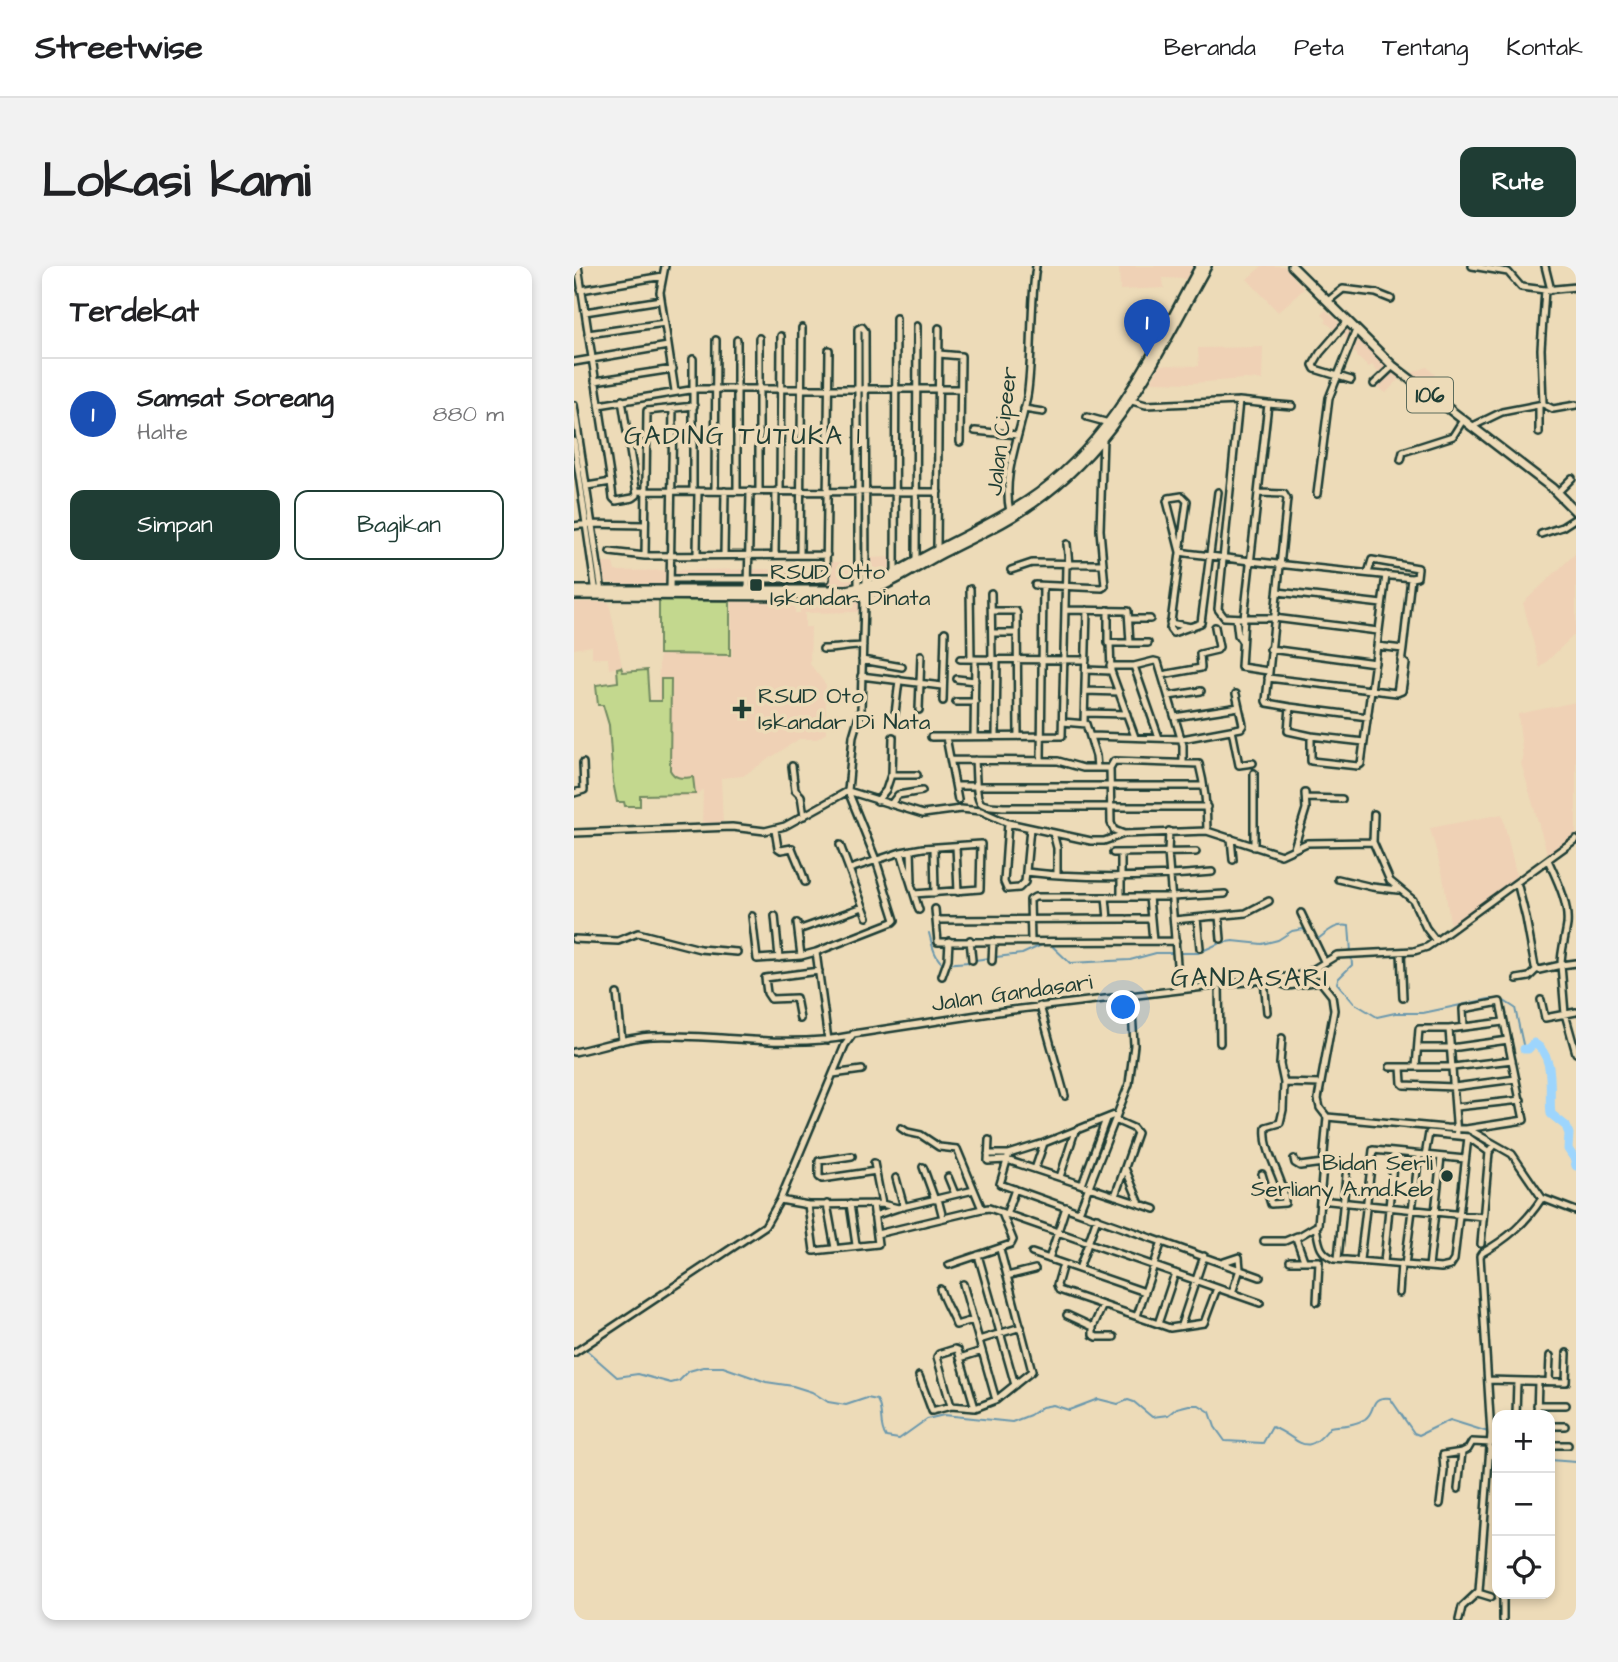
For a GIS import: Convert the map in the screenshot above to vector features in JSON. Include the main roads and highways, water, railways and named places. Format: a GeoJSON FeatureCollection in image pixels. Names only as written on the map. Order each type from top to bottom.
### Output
{"type":"FeatureCollection","features":[{"type":"Feature","properties":{"kind":"main road"},"geometry":{"type":"LineString","coordinates":[[574,590],[599,593],[863,592],[879,588],[1011,514],[1052,482],[1102,436],[1132,401],[1199,266]]}},
{"type":"Feature","properties":{"kind":"main road"},"geometry":{"type":"LineString","coordinates":[[1102,436],[1207,266]]}},
{"type":"Feature","properties":{"kind":"main road","name":"106"},"geometry":{"type":"LineString","coordinates":[[1292,266],[1392,366],[1519,461],[1558,492],[1576,512]]}},
{"type":"Feature","properties":{"kind":"main road"},"geometry":{"type":"LineString","coordinates":[[863,592],[937,549],[1011,514]]}},
{"type":"Feature","properties":{"kind":"main road"},"geometry":{"type":"LineString","coordinates":[[574,596],[670,590],[750,592]]}},
{"type":"Feature","properties":{"kind":"waterway"},"geometry":{"type":"LineString","coordinates":[[1315,941],[1334,928],[1349,926],[1352,965],[1337,983],[1354,1003],[1377,1017],[1395,1013],[1423,1013],[1489,999],[1501,999],[1515,1008],[1524,1049]]}},
{"type":"Feature","properties":{"kind":"waterway"},"geometry":{"type":"LineString","coordinates":[[1180,953],[1198,953],[1220,943],[1233,941],[1262,944],[1303,929],[1307,933]]}},
{"type":"Feature","properties":{"kind":"waterway"},"geometry":{"type":"LineString","coordinates":[[929,933],[935,954],[943,964],[969,962]]}},
{"type":"Feature","properties":{"kind":"waterway"},"geometry":{"type":"LineString","coordinates":[[1049,943],[1070,963],[1130,960],[1156,953],[1174,953]]}},
{"type":"Feature","properties":{"kind":"waterway"},"geometry":{"type":"LineString","coordinates":[[996,957],[1022,954],[1044,944]]}},
{"type":"Feature","properties":{"kind":"waterway"},"geometry":{"type":"LineString","coordinates":[[975,960],[990,958]]}},
{"type":"Feature","properties":{"kind":"waterway"},"geometry":{"type":"LineString","coordinates":[[1524,1049],[1534,1043],[1546,1057],[1550,1076],[1551,1114],[1566,1126],[1569,1134],[1568,1149],[1576,1166]]}},
{"type":"Feature","properties":{"kind":"waterway"},"geometry":{"type":"LineString","coordinates":[[584,1348],[617,1377],[638,1374],[671,1383],[679,1381],[689,1371],[703,1367],[723,1367],[766,1382],[812,1392],[828,1402],[846,1405],[867,1398],[877,1400],[886,1437],[899,1439],[927,1419],[944,1415],[1012,1422],[1042,1407],[1053,1405],[1069,1410],[1098,1399],[1118,1404],[1128,1400],[1152,1417],[1168,1415],[1177,1408],[1199,1405],[1210,1412],[1215,1427],[1225,1441],[1263,1443],[1272,1427],[1308,1445],[1314,1443],[1330,1427],[1365,1419],[1378,1399],[1383,1398],[1390,1398],[1414,1433],[1419,1435],[1450,1420],[1488,1432]]}},
{"type":"Feature","properties":{"kind":"waterway"},"geometry":{"type":"LineString","coordinates":[[1555,1460],[1576,1462]]}},
{"type":"Feature","properties":{"kind":"place","name":"Samsat Soreang"},"geometry":{"type":"Point","coordinates":[1147,357]}},
{"type":"Feature","properties":{"kind":"place","name":"RSUD Otto Iskandar Dinata"},"geometry":{"type":"Point","coordinates":[756,585]}},
{"type":"Feature","properties":{"kind":"place","name":"RSUD Oto Iskandar Di Nata"},"geometry":{"type":"Point","coordinates":[742,709]}},
{"type":"Feature","properties":{"kind":"place","name":"Bidan Serli Serliany A.md.Keb"},"geometry":{"type":"Point","coordinates":[1447,1176]}},
{"type":"Feature","properties":{"kind":"district","name":"GADING TUTUKA 1"},"geometry":{"type":"Point","coordinates":[743,436]}},
{"type":"Feature","properties":{"kind":"district","name":"GANDASARI"},"geometry":{"type":"Point","coordinates":[1250,978]}}]}
